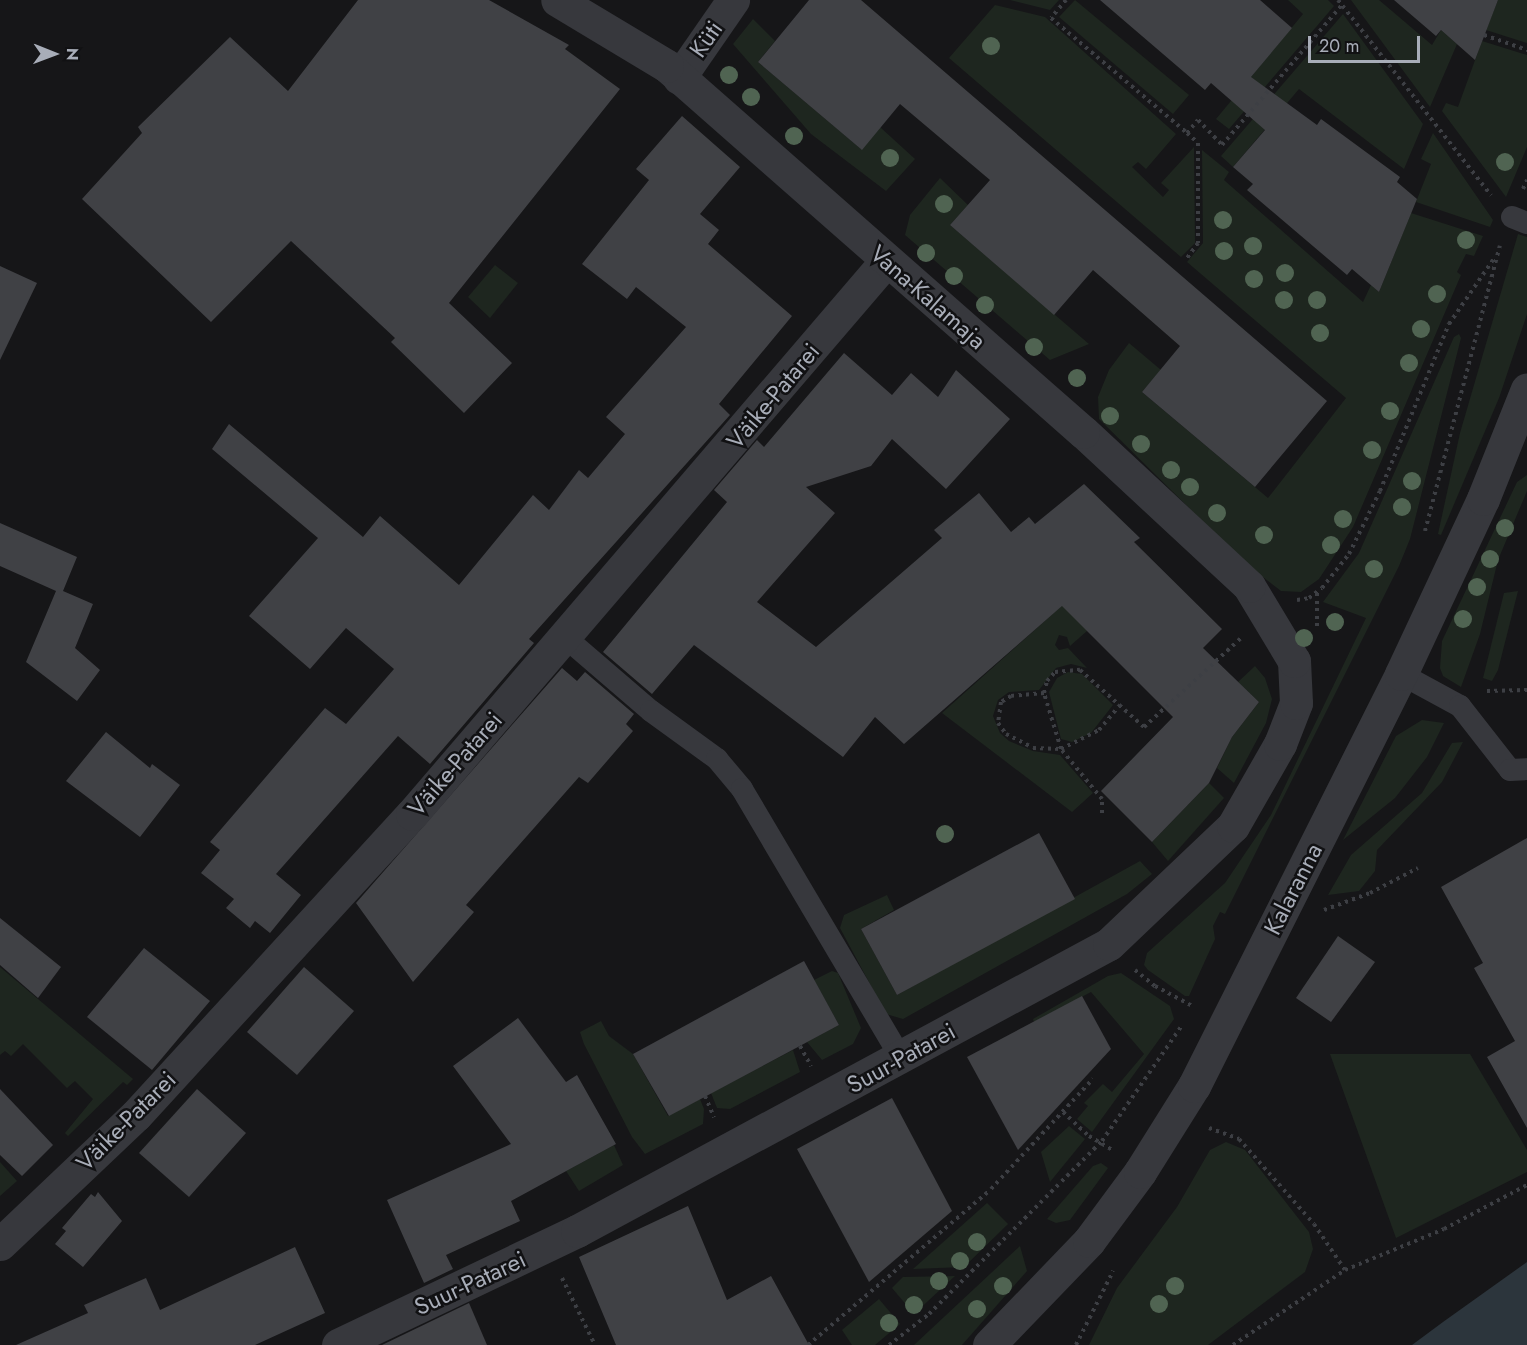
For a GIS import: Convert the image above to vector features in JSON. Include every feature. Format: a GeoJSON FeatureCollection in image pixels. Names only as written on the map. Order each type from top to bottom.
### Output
{"type":"FeatureCollection","features":[{"type":"Feature","properties":{"kind":"street","name":"Vana-Kalamaja"},"geometry":{"type":"LineString","coordinates":[[557,0],[658,60],[679,78],[1083,432],[1249,586],[1271,618]]}},
{"type":"Feature","properties":{"kind":"street","name":"Küti"},"geometry":{"type":"LineString","coordinates":[[679,78],[733,0]]}},
{"type":"Feature","properties":{"kind":"street","name":"Väike-Patarei"},"geometry":{"type":"LineString","coordinates":[[0,1244],[136,1115],[412,814],[566,638],[886,261]]}},
{"type":"Feature","properties":{"kind":"street","name":"Kalaranna"},"geometry":{"type":"LineString","coordinates":[[989,1345],[1089,1241],[1140,1172],[1194,1086],[1401,674],[1483,499],[1527,389]]}},
{"type":"Feature","properties":{"kind":"street","name":"Suur-Patarei"},"geometry":{"type":"LineString","coordinates":[[338,1345],[546,1247],[901,1058],[1109,944],[1233,826],[1280,744],[1296,703],[1297,672],[1271,618]]}},
{"type":"Feature","properties":{"kind":"lane"},"geometry":{"type":"LineString","coordinates":[[566,638],[651,711],[717,759],[742,789],[901,1058]]}},
{"type":"Feature","properties":{"kind":"lane"},"geometry":{"type":"LineString","coordinates":[[1401,674],[1460,706],[1510,770],[1527,769]]}},
{"type":"Feature","properties":{"kind":"path"},"geometry":{"type":"LineString","coordinates":[[1066,0],[1051,18],[1198,143],[1198,243],[1187,258]]}},
{"type":"Feature","properties":{"kind":"path"},"geometry":{"type":"LineString","coordinates":[[1338,0],[1447,141],[1519,220]]}},
{"type":"Feature","properties":{"kind":"path"},"geometry":{"type":"LineString","coordinates":[[1187,133],[1198,120],[1222,145],[1343,4]]}},
{"type":"Feature","properties":{"kind":"path"},"geometry":{"type":"LineString","coordinates":[[1484,35],[1527,50]]}},
{"type":"Feature","properties":{"kind":"path"},"geometry":{"type":"LineString","coordinates":[[1249,586],[1286,603],[1309,598],[1317,592],[1349,554],[1380,491],[1449,324],[1496,257]]}},
{"type":"Feature","properties":{"kind":"path"},"geometry":{"type":"LineString","coordinates":[[1317,592],[1317,631]]}},
{"type":"Feature","properties":{"kind":"path"},"geometry":{"type":"LineString","coordinates":[[1102,813],[1102,799],[1061,749],[1044,693],[1047,681],[1055,672],[1068,668],[1080,670],[1144,727],[1271,618]]}},
{"type":"Feature","properties":{"kind":"path"},"geometry":{"type":"LineString","coordinates":[[1480,691],[1527,690]]}},
{"type":"Feature","properties":{"kind":"path"},"geometry":{"type":"LineString","coordinates":[[1044,693],[1011,696],[1001,702],[998,723],[1017,741],[1033,748],[1061,749],[1099,730],[1120,705]]}},
{"type":"Feature","properties":{"kind":"path"},"geometry":{"type":"LineString","coordinates":[[1318,914],[1370,893],[1418,868]]}},
{"type":"Feature","properties":{"kind":"path"},"geometry":{"type":"LineString","coordinates":[[1109,944],[1122,960],[1155,986],[1194,1007]]}},
{"type":"Feature","properties":{"kind":"path"},"geometry":{"type":"LineString","coordinates":[[800,1046],[814,1073]]}},
{"type":"Feature","properties":{"kind":"path"},"geometry":{"type":"LineString","coordinates":[[808,1345],[991,1189],[1093,1079]]}},
{"type":"Feature","properties":{"kind":"path"},"geometry":{"type":"LineString","coordinates":[[705,1096],[718,1125]]}},
{"type":"Feature","properties":{"kind":"path"},"geometry":{"type":"LineString","coordinates":[[1063,1112],[1089,1136]]}},
{"type":"Feature","properties":{"kind":"path"},"geometry":{"type":"LineString","coordinates":[[1201,1125],[1239,1139],[1314,1224],[1345,1270]]}},
{"type":"Feature","properties":{"kind":"path"},"geometry":{"type":"LineString","coordinates":[[1233,1345],[1345,1270],[1444,1229],[1527,1185]]}},
{"type":"Feature","properties":{"kind":"path"},"geometry":{"type":"LineString","coordinates":[[546,1247],[595,1345]]}},
{"type":"Feature","properties":{"kind":"path"},"geometry":{"type":"LineString","coordinates":[[1076,1345],[1118,1262]]}},
{"type":"Feature","properties":{"kind":"shaded area"},"geometry":{"type":"Polygon","coordinates":[[[1010,0],[1059,0],[1050,10],[1010,0]]]}},
{"type":"Feature","properties":{"kind":"shaded area"},"geometry":{"type":"Polygon","coordinates":[[[1075,0],[1189,95],[1173,114],[1059,17],[1075,0]]]}},
{"type":"Feature","properties":{"kind":"shaded area"},"geometry":{"type":"Polygon","coordinates":[[[1288,0],[1328,0],[1334,6],[1229,129],[1216,119],[1303,14],[1288,0]]]}},
{"type":"Feature","properties":{"kind":"shaded area"},"geometry":{"type":"Polygon","coordinates":[[[1351,0],[1379,0],[1432,45],[1441,30],[1457,44],[1430,107],[1351,0]]]}},
{"type":"Feature","properties":{"kind":"shaded area"},"geometry":{"type":"Polygon","coordinates":[[[1498,0],[1527,0],[1527,43],[1486,30],[1498,0]]]}},
{"type":"Feature","properties":{"kind":"shaded area"},"geometry":{"type":"Polygon","coordinates":[[[995,5],[1045,17],[1176,134],[1146,169],[1138,162],[1132,167],[1163,197],[1169,190],[1161,183],[1194,147],[1195,243],[1181,257],[949,58],[995,5]]]}},
{"type":"Feature","properties":{"kind":"shaded area"},"geometry":{"type":"Polygon","coordinates":[[[1343,14],[1423,124],[1404,169],[1299,89],[1233,167],[1221,156],[1343,14]]]}},
{"type":"Feature","properties":{"kind":"shaded area"},"geometry":{"type":"Polygon","coordinates":[[[753,19],[775,41],[758,62],[861,149],[880,127],[915,159],[886,191],[811,134],[733,44],[753,19]]]}},
{"type":"Feature","properties":{"kind":"shaded area"},"geometry":{"type":"Polygon","coordinates":[[[1482,41],[1527,55],[1527,147],[1506,197],[1442,111],[1446,103],[1458,107],[1482,41]]]}},
{"type":"Feature","properties":{"kind":"shaded area"},"geometry":{"type":"Polygon","coordinates":[[[1433,133],[1493,220],[1490,227],[1416,202],[1431,164],[1421,159],[1433,133]]]}},
{"type":"Feature","properties":{"kind":"shaded area"},"geometry":{"type":"Polygon","coordinates":[[[1202,150],[1229,172],[1224,180],[1363,302],[1371,285],[1379,292],[1411,213],[1483,236],[1474,256],[1466,254],[1457,272],[1461,275],[1353,527],[1319,579],[1301,592],[1281,591],[1247,565],[1099,419],[1098,397],[1109,370],[1129,343],[1161,370],[1142,392],[1268,498],[1346,398],[1187,262],[1203,243],[1202,150]]]}},
{"type":"Feature","properties":{"kind":"shaded area"},"geometry":{"type":"Polygon","coordinates":[[[940,178],[968,205],[950,225],[1089,344],[1050,360],[905,235],[910,215],[940,178]]]}},
{"type":"Feature","properties":{"kind":"shaded area"},"geometry":{"type":"Polygon","coordinates":[[[1518,234],[1527,237],[1527,314],[1499,398],[1441,535],[1438,534],[1460,433],[1518,234]]]}},
{"type":"Feature","properties":{"kind":"shaded area"},"geometry":{"type":"Polygon","coordinates":[[[495,265],[518,283],[490,318],[468,297],[495,265]]]}},
{"type":"Feature","properties":{"kind":"shaded area"},"geometry":{"type":"Polygon","coordinates":[[[1459,334],[1461,338],[1410,539],[1399,566],[1225,914],[1220,912],[1213,926],[1215,939],[1189,996],[1185,996],[1148,970],[1144,965],[1147,953],[1225,883],[1271,815],[1366,618],[1323,602],[1359,553],[1454,337],[1459,334]]]}},
{"type":"Feature","properties":{"kind":"shaded area"},"geometry":{"type":"Polygon","coordinates":[[[1527,475],[1527,491],[1498,560],[1480,634],[1461,687],[1443,676],[1440,668],[1442,641],[1517,482],[1527,475]]]}},
{"type":"Feature","properties":{"kind":"shaded area"},"geometry":{"type":"Polygon","coordinates":[[[1518,591],[1498,670],[1492,681],[1483,678],[1504,593],[1518,591]]]}},
{"type":"Feature","properties":{"kind":"shaded area"},"geometry":{"type":"Polygon","coordinates":[[[1074,595],[1087,631],[1070,646],[1067,637],[1059,635],[1055,645],[1059,650],[1068,648],[1087,668],[1071,664],[1056,668],[1039,690],[1009,692],[998,700],[993,716],[1000,733],[1009,741],[1033,751],[1060,755],[1093,793],[1072,812],[942,713],[1074,595]]]}},
{"type":"Feature","properties":{"kind":"shaded area"},"geometry":{"type":"Polygon","coordinates":[[[1255,666],[1265,678],[1272,699],[1266,723],[1234,783],[1217,768],[1232,737],[1259,702],[1238,682],[1255,666]]]}},
{"type":"Feature","properties":{"kind":"shaded area"},"geometry":{"type":"Polygon","coordinates":[[[1068,672],[1082,674],[1113,705],[1091,733],[1072,742],[1061,739],[1049,692],[1057,678],[1068,672]]]}},
{"type":"Feature","properties":{"kind":"shaded area"},"geometry":{"type":"Polygon","coordinates":[[[1422,720],[1444,723],[1427,757],[1395,798],[1343,840],[1396,736],[1422,720]]]}},
{"type":"Feature","properties":{"kind":"shaded area"},"geometry":{"type":"Polygon","coordinates":[[[1463,742],[1442,782],[1377,850],[1375,871],[1359,891],[1328,895],[1351,855],[1422,793],[1452,743],[1463,742]]]}},
{"type":"Feature","properties":{"kind":"shaded area"},"geometry":{"type":"Polygon","coordinates":[[[1209,783],[1224,798],[1168,861],[1152,842],[1209,783]]]}},
{"type":"Feature","properties":{"kind":"shaded area"},"geometry":{"type":"Polygon","coordinates":[[[1140,861],[1152,874],[1127,894],[903,1019],[886,1014],[840,928],[844,915],[887,895],[894,910],[861,929],[897,995],[1140,861]]]}},
{"type":"Feature","properties":{"kind":"shaded area"},"geometry":{"type":"Polygon","coordinates":[[[0,967],[133,1079],[127,1085],[123,1082],[68,1136],[65,1133],[93,1099],[75,1081],[67,1088],[23,1044],[11,1056],[5,1051],[0,1055],[0,967]]]}},
{"type":"Feature","properties":{"kind":"shaded area"},"geometry":{"type":"Polygon","coordinates":[[[832,971],[838,973],[861,1028],[853,1044],[822,1060],[807,1042],[839,1025],[814,980],[832,971]]]}},
{"type":"Feature","properties":{"kind":"shaded area"},"geometry":{"type":"Polygon","coordinates":[[[1121,973],[1170,1006],[1174,1019],[1092,1132],[1077,1119],[1088,1106],[1084,1103],[1103,1084],[1112,1092],[1144,1054],[1091,992],[1034,1022],[1033,1019],[1108,976],[1121,973]]]}},
{"type":"Feature","properties":{"kind":"shaded area"},"geometry":{"type":"Polygon","coordinates":[[[601,1021],[609,1036],[633,1054],[668,1116],[700,1099],[704,1109],[703,1124],[645,1154],[632,1137],[580,1032],[601,1021]]]}},
{"type":"Feature","properties":{"kind":"shaded area"},"geometry":{"type":"Polygon","coordinates":[[[793,1050],[800,1072],[730,1109],[717,1108],[711,1093],[793,1050]]]}},
{"type":"Feature","properties":{"kind":"shaded area"},"geometry":{"type":"Polygon","coordinates":[[[1330,1054],[1470,1054],[1527,1150],[1527,1172],[1396,1238],[1330,1054]]]}},
{"type":"Feature","properties":{"kind":"shaded area"},"geometry":{"type":"Polygon","coordinates":[[[1069,1126],[1085,1139],[1050,1182],[1041,1152],[1069,1126]]]}},
{"type":"Feature","properties":{"kind":"shaded area"},"geometry":{"type":"Polygon","coordinates":[[[1226,1142],[1245,1150],[1309,1232],[1313,1249],[1305,1272],[1208,1345],[1089,1345],[1117,1288],[1177,1207],[1210,1150],[1226,1142]]]}},
{"type":"Feature","properties":{"kind":"shaded area"},"geometry":{"type":"Polygon","coordinates":[[[614,1145],[623,1165],[579,1191],[566,1171],[614,1145]]]}},
{"type":"Feature","properties":{"kind":"shaded area"},"geometry":{"type":"Polygon","coordinates":[[[0,1162],[17,1181],[0,1196],[0,1162]]]}},
{"type":"Feature","properties":{"kind":"shaded area"},"geometry":{"type":"Polygon","coordinates":[[[1101,1163],[1108,1168],[1070,1220],[1056,1223],[1047,1219],[1093,1166],[1101,1163]]]}},
{"type":"Feature","properties":{"kind":"shaded area"},"geometry":{"type":"Polygon","coordinates":[[[987,1203],[1008,1224],[964,1267],[913,1269],[987,1203]]]}},
{"type":"Feature","properties":{"kind":"shaded area"},"geometry":{"type":"Polygon","coordinates":[[[1020,1246],[1027,1271],[962,1345],[914,1345],[1020,1246]]]}},
{"type":"Feature","properties":{"kind":"shaded area"},"geometry":{"type":"Polygon","coordinates":[[[1527,1262],[1527,1345],[1412,1345],[1443,1322],[1527,1262]]]}},
{"type":"Feature","properties":{"kind":"shaded area"},"geometry":{"type":"Polygon","coordinates":[[[955,1276],[914,1314],[892,1288],[903,1277],[955,1276]]]}},
{"type":"Feature","properties":{"kind":"shaded area"},"geometry":{"type":"Polygon","coordinates":[[[879,1299],[900,1324],[875,1345],[852,1345],[842,1330],[879,1299]]]}},
{"type":"Feature","properties":{"kind":"building"},"geometry":{"type":"Polygon","coordinates":[[[358,0],[489,0],[569,45],[565,49],[620,89],[449,303],[512,363],[464,413],[391,342],[395,338],[291,241],[211,322],[82,199],[142,133],[138,127],[230,37],[288,91],[358,0]]]}},
{"type":"Feature","properties":{"kind":"building"},"geometry":{"type":"Polygon","coordinates":[[[809,0],[861,0],[1327,401],[1255,487],[1142,392],[1180,346],[1093,270],[1054,315],[950,225],[990,180],[900,104],[862,150],[758,62],[809,0]]]}},
{"type":"Feature","properties":{"kind":"building"},"geometry":{"type":"Polygon","coordinates":[[[1100,0],[1260,0],[1292,28],[1251,77],[1317,125],[1321,119],[1400,177],[1397,182],[1417,199],[1379,292],[1352,269],[1347,275],[1247,190],[1253,184],[1233,167],[1265,130],[1211,83],[1205,90],[1100,0]]]}},
{"type":"Feature","properties":{"kind":"building"},"geometry":{"type":"Polygon","coordinates":[[[1394,0],[1498,0],[1475,60],[1441,30],[1436,36],[1394,0]]]}},
{"type":"Feature","properties":{"kind":"building"},"geometry":{"type":"Polygon","coordinates":[[[682,116],[740,167],[700,214],[719,230],[708,244],[792,316],[719,404],[730,415],[529,639],[534,643],[430,764],[398,736],[276,874],[301,895],[270,933],[255,921],[250,928],[226,908],[234,899],[201,873],[220,850],[210,842],[325,708],[346,724],[394,669],[346,628],[310,669],[249,616],[318,538],[212,449],[229,424],[363,537],[380,516],[459,585],[533,495],[549,510],[579,470],[588,478],[625,434],[606,417],[686,327],[636,287],[627,299],[582,264],[649,180],[636,169],[682,116]]]}},
{"type":"Feature","properties":{"kind":"building"},"geometry":{"type":"Polygon","coordinates":[[[0,266],[37,283],[0,360],[0,266]]]}},
{"type":"Feature","properties":{"kind":"building"},"geometry":{"type":"Polygon","coordinates":[[[844,353],[892,395],[911,373],[938,397],[956,370],[1010,419],[946,489],[892,439],[871,466],[806,487],[835,513],[757,602],[816,647],[942,538],[934,530],[979,493],[1011,532],[1029,517],[1035,524],[1084,484],[1140,538],[1134,542],[1222,629],[1203,648],[1259,702],[1232,737],[1209,783],[1152,842],[1101,791],[1173,717],[1062,606],[904,744],[875,717],[843,757],[694,645],[652,694],[603,652],[727,502],[714,490],[757,440],[764,447],[844,353]]]}},
{"type":"Feature","properties":{"kind":"building"},"geometry":{"type":"Polygon","coordinates":[[[0,523],[77,557],[63,591],[93,604],[75,648],[100,670],[77,701],[26,662],[56,591],[0,566],[0,523]]]}},
{"type":"Feature","properties":{"kind":"building"},"geometry":{"type":"Polygon","coordinates":[[[562,668],[577,681],[585,672],[634,714],[626,724],[633,731],[588,783],[579,777],[466,905],[474,912],[413,982],[356,903],[562,668]]]}},
{"type":"Feature","properties":{"kind":"building"},"geometry":{"type":"Polygon","coordinates":[[[106,732],[150,768],[152,764],[180,785],[140,837],[66,781],[106,732]]]}},
{"type":"Feature","properties":{"kind":"building"},"geometry":{"type":"Polygon","coordinates":[[[1039,833],[1075,899],[897,995],[861,929],[1039,833]]]}},
{"type":"Feature","properties":{"kind":"building"},"geometry":{"type":"Polygon","coordinates":[[[1527,838],[1527,1128],[1487,1057],[1515,1041],[1474,968],[1483,963],[1441,887],[1527,838]]]}},
{"type":"Feature","properties":{"kind":"building"},"geometry":{"type":"Polygon","coordinates":[[[0,918],[61,967],[38,998],[0,965],[0,918]]]}},
{"type":"Feature","properties":{"kind":"building"},"geometry":{"type":"Polygon","coordinates":[[[1338,936],[1375,962],[1331,1022],[1296,998],[1338,936]]]}},
{"type":"Feature","properties":{"kind":"building"},"geometry":{"type":"Polygon","coordinates":[[[144,948],[210,1001],[152,1070],[87,1017],[144,948]]]}},
{"type":"Feature","properties":{"kind":"building"},"geometry":{"type":"Polygon","coordinates":[[[804,961],[839,1025],[669,1116],[633,1054],[804,961]]]}},
{"type":"Feature","properties":{"kind":"building"},"geometry":{"type":"Polygon","coordinates":[[[304,967],[354,1011],[297,1075],[247,1032],[304,967]]]}},
{"type":"Feature","properties":{"kind":"building"},"geometry":{"type":"Polygon","coordinates":[[[1082,996],[1111,1049],[1018,1150],[967,1057],[1082,996]]]}},
{"type":"Feature","properties":{"kind":"building"},"geometry":{"type":"Polygon","coordinates":[[[518,1018],[566,1082],[577,1075],[616,1144],[511,1201],[520,1221],[446,1255],[453,1269],[424,1283],[387,1200],[511,1144],[453,1066],[518,1018]]]}},
{"type":"Feature","properties":{"kind":"building"},"geometry":{"type":"Polygon","coordinates":[[[0,1089],[53,1145],[22,1176],[0,1155],[0,1089]]]}},
{"type":"Feature","properties":{"kind":"building"},"geometry":{"type":"Polygon","coordinates":[[[197,1089],[246,1133],[189,1197],[139,1153],[197,1089]]]}},
{"type":"Feature","properties":{"kind":"building"},"geometry":{"type":"Polygon","coordinates":[[[892,1098],[952,1211],[869,1282],[797,1149],[892,1098]]]}},
{"type":"Feature","properties":{"kind":"building"},"geometry":{"type":"Polygon","coordinates":[[[98,1192],[122,1221],[83,1267],[55,1244],[66,1231],[62,1228],[91,1194],[95,1197],[98,1192]]]}},
{"type":"Feature","properties":{"kind":"building"},"geometry":{"type":"Polygon","coordinates":[[[688,1206],[727,1300],[771,1276],[809,1345],[616,1345],[579,1257],[688,1206]]]}},
{"type":"Feature","properties":{"kind":"building"},"geometry":{"type":"Polygon","coordinates":[[[295,1247],[325,1313],[255,1345],[16,1345],[88,1313],[84,1305],[146,1278],[160,1310],[295,1247]]]}},
{"type":"Feature","properties":{"kind":"building"},"geometry":{"type":"Polygon","coordinates":[[[469,1303],[487,1345],[382,1345],[469,1303]]]}}]}
